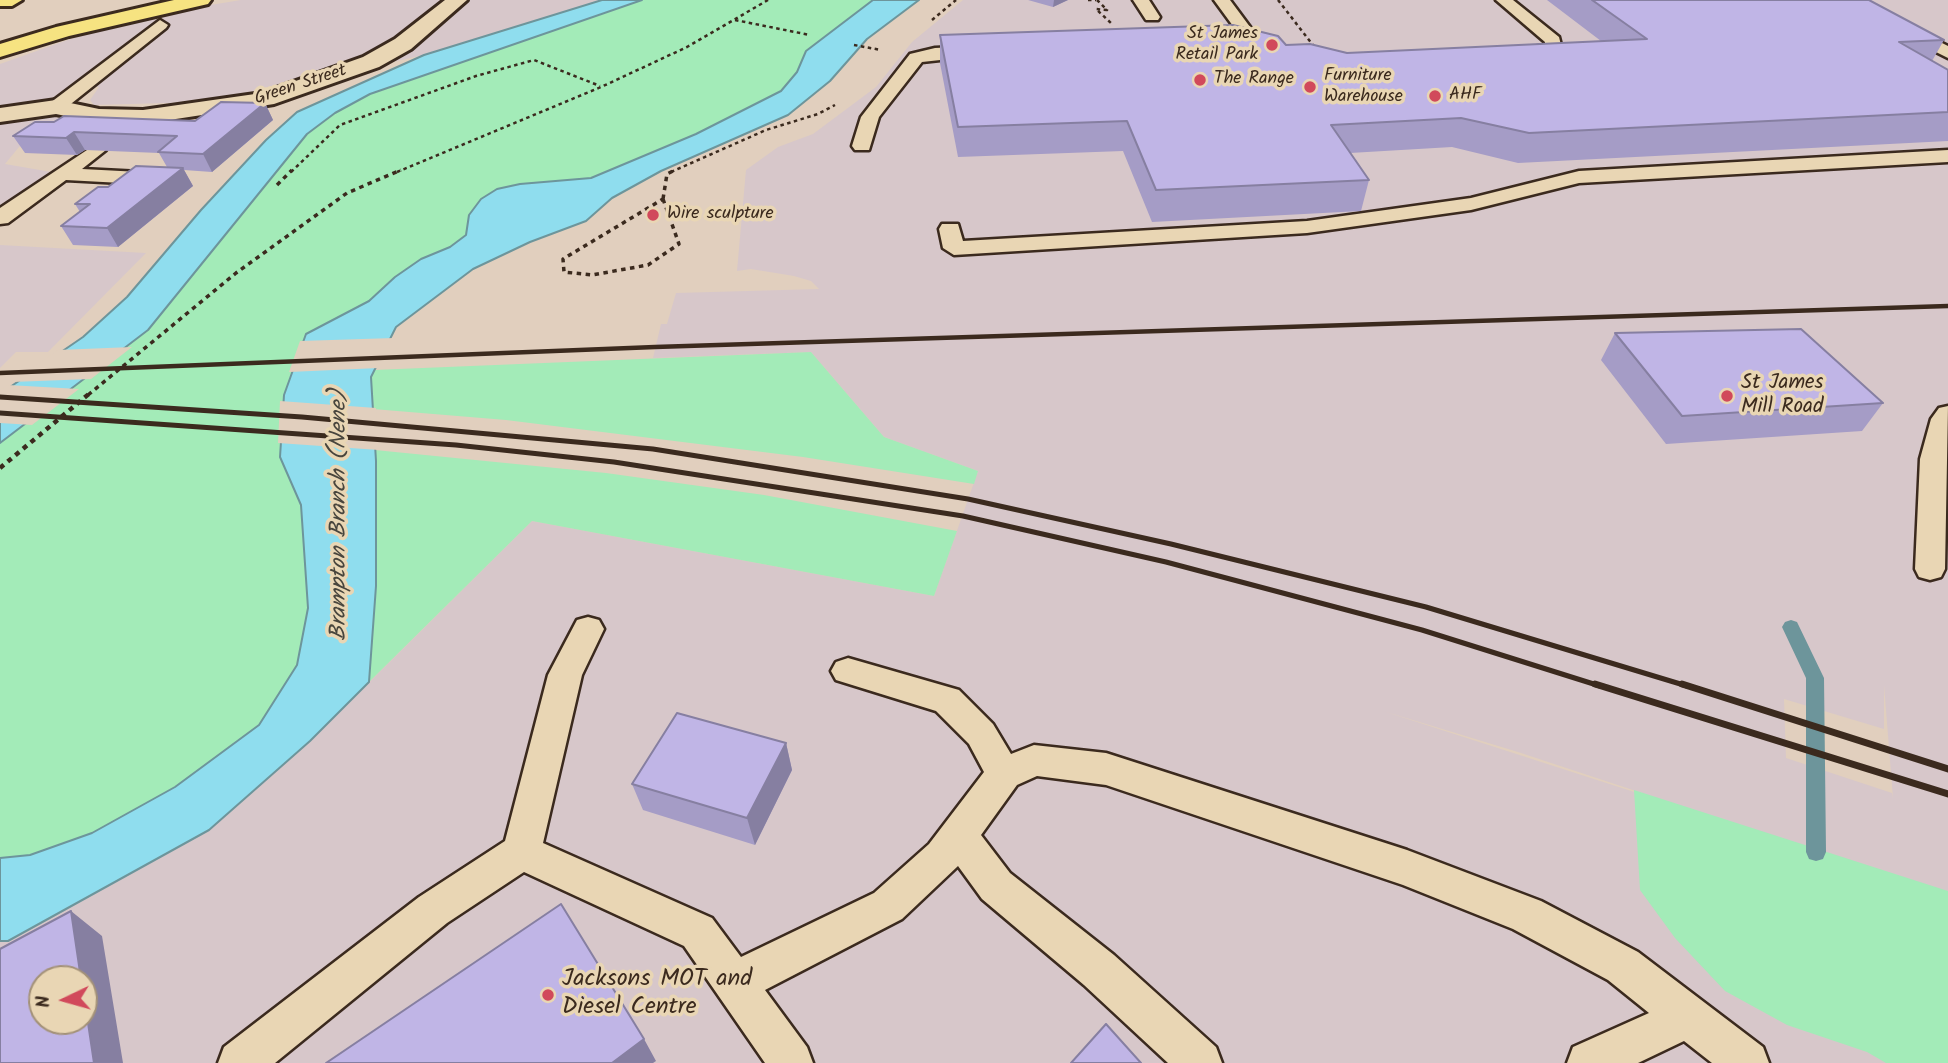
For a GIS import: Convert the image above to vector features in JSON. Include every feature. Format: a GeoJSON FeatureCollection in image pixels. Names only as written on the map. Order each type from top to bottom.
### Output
{"type":"FeatureCollection","features":[{"type":"Feature","properties":{"kind":"main road"},"geometry":{"type":"LineString","coordinates":[[0,1],[12,0]]}},
{"type":"Feature","properties":{"kind":"main road"},"geometry":{"type":"LineString","coordinates":[[0,38],[139,0]]}},
{"type":"Feature","properties":{"kind":"main road"},"geometry":{"type":"LineString","coordinates":[[0,51],[64,31],[201,0]]}},
{"type":"Feature","properties":{"kind":"street","name":"Green Street"},"geometry":{"type":"LineString","coordinates":[[0,115],[56,107],[99,116],[143,117],[228,107],[329,79],[371,62],[403,44],[457,0]]}},
{"type":"Feature","properties":{"kind":"lane"},"geometry":{"type":"LineString","coordinates":[[1141,0],[1152,17]]}},
{"type":"Feature","properties":{"kind":"lane"},"geometry":{"type":"LineString","coordinates":[[1222,0],[1250,38],[1267,48],[1287,54]]}},
{"type":"Feature","properties":{"kind":"lane"},"geometry":{"type":"LineString","coordinates":[[1500,55],[1540,53],[1554,49],[1553,40],[1504,0]]}},
{"type":"Feature","properties":{"kind":"lane"},"geometry":{"type":"LineString","coordinates":[[1856,0],[1872,14],[1948,52]]}},
{"type":"Feature","properties":{"kind":"lane"},"geometry":{"type":"LineString","coordinates":[[56,107],[160,24]]}},
{"type":"Feature","properties":{"kind":"lane"},"geometry":{"type":"LineString","coordinates":[[1223,40],[1250,38]]}},
{"type":"Feature","properties":{"kind":"lane"},"geometry":{"type":"LineString","coordinates":[[862,146],[870,117],[916,58],[935,53],[1002,50]]}},
{"type":"Feature","properties":{"kind":"lane"},"geometry":{"type":"LineString","coordinates":[[118,135],[143,117]]}},
{"type":"Feature","properties":{"kind":"lane"},"geometry":{"type":"LineString","coordinates":[[2,216],[96,150]]}},
{"type":"Feature","properties":{"kind":"lane"},"geometry":{"type":"LineString","coordinates":[[950,229],[954,248],[1307,227],[1471,204],[1549,183],[1592,176],[1948,156]]}},
{"type":"Feature","properties":{"kind":"lane"},"geometry":{"type":"LineString","coordinates":[[63,174],[140,178]]}},
{"type":"Feature","properties":{"kind":"lane"},"geometry":{"type":"LineString","coordinates":[[1930,569],[1934,459],[1944,419],[1948,414]]}},
{"type":"Feature","properties":{"kind":"lane"},"geometry":{"type":"LineString","coordinates":[[240,1063],[433,910],[522,852],[565,675],[588,629]]}},
{"type":"Feature","properties":{"kind":"lane"},"geometry":{"type":"LineString","coordinates":[[848,671],[947,700],[981,734],[1004,774]]}},
{"type":"Feature","properties":{"kind":"lane"},"geometry":{"type":"LineString","coordinates":[[734,983],[888,906],[943,856],[1004,774],[1034,761],[1106,769],[1408,868],[1527,915],[1623,966],[1747,1063]]}},
{"type":"Feature","properties":{"kind":"lane"},"geometry":{"type":"LineString","coordinates":[[958,836],[996,886],[1100,970],[1200,1063]]}},
{"type":"Feature","properties":{"kind":"lane"},"geometry":{"type":"LineString","coordinates":[[522,852],[698,932],[791,1063]]}},
{"type":"Feature","properties":{"kind":"lane"},"geometry":{"type":"LineString","coordinates":[[1589,1063],[1688,1017]]}},
{"type":"Feature","properties":{"kind":"path"},"geometry":{"type":"LineString","coordinates":[[0,468],[236,272],[347,193],[601,87],[687,47],[768,0]]}},
{"type":"Feature","properties":{"kind":"path"},"geometry":{"type":"LineString","coordinates":[[1088,0],[1096,0],[1107,10],[1096,9],[1113,26]]}},
{"type":"Feature","properties":{"kind":"path"},"geometry":{"type":"LineString","coordinates":[[735,20],[810,35]]}},
{"type":"Feature","properties":{"kind":"path"},"geometry":{"type":"LineString","coordinates":[[854,45],[889,52]]}},
{"type":"Feature","properties":{"kind":"path"},"geometry":{"type":"LineString","coordinates":[[277,185],[341,125],[476,76],[534,60],[601,87]]}},
{"type":"Feature","properties":{"kind":"path"},"geometry":{"type":"LineString","coordinates":[[663,199],[563,259],[564,272],[592,275],[648,265],[678,244],[663,199],[667,174],[766,130],[818,114],[843,100]]}},
{"type":"Feature","properties":{"kind":"shaded area"},"geometry":{"type":"Polygon","coordinates":[[[241,0],[602,0],[424,55],[240,96],[203,102],[94,105],[90,100],[99,87],[71,87],[50,99],[0,108],[0,64],[79,36],[180,10],[241,0]]]}},
{"type":"Feature","properties":{"kind":"shaded area"},"geometry":{"type":"Polygon","coordinates":[[[963,0],[1948,0],[1948,1063],[0,1063],[0,941],[8,941],[209,830],[310,741],[532,521],[934,596],[978,471],[884,437],[811,352],[653,358],[661,324],[667,324],[676,293],[819,289],[811,281],[794,276],[751,269],[737,271],[746,170],[778,147],[813,134],[876,87],[912,42],[963,0]],[[1884,685],[1884,729],[1784,699],[1786,758],[1892,793],[1893,798],[1884,685]],[[1383,711],[1656,799],[1657,798],[1518,752],[1383,711]]]}},
{"type":"Feature","properties":{"kind":"shaded area"},"geometry":{"type":"Polygon","coordinates":[[[76,113],[19,147],[5,164],[63,174],[0,218],[0,115],[76,113]]]}},
{"type":"Feature","properties":{"kind":"shaded area"},"geometry":{"type":"Polygon","coordinates":[[[0,245],[146,253],[48,352],[16,352],[0,368],[0,245]]]}},
{"type":"Feature","properties":{"kind":"green space"},"geometry":{"type":"Polygon","coordinates":[[[642,0],[873,0],[806,51],[797,72],[781,91],[696,134],[591,178],[520,184],[469,215],[466,235],[450,247],[421,259],[395,277],[369,301],[306,334],[280,457],[301,505],[308,608],[297,665],[259,725],[175,787],[92,833],[30,855],[0,858],[0,443],[148,330],[307,134],[335,113],[370,94],[642,0]]]}},
{"type":"Feature","properties":{"kind":"green space"},"geometry":{"type":"Polygon","coordinates":[[[811,352],[884,437],[978,471],[974,484],[803,457],[506,420],[373,409],[371,377],[374,370],[811,352]]]}},
{"type":"Feature","properties":{"kind":"green space"},"geometry":{"type":"Polygon","coordinates":[[[375,450],[606,473],[764,495],[957,531],[934,596],[532,521],[369,682],[376,586],[375,450]]]}},
{"type":"Feature","properties":{"kind":"green space"},"geometry":{"type":"Polygon","coordinates":[[[1634,790],[1948,891],[1948,1063],[1886,1063],[1867,1052],[1787,1025],[1725,991],[1675,938],[1640,890],[1634,790]]]}},
{"type":"Feature","properties":{"kind":"water"},"geometry":{"type":"Polygon","coordinates":[[[602,0],[642,0],[370,94],[335,113],[307,134],[148,330],[0,443],[0,394],[83,337],[127,297],[201,210],[266,140],[297,112],[424,55],[602,0]]]}},
{"type":"Feature","properties":{"kind":"water","name":"Brampton Branch (Nene)"},"geometry":{"type":"Polygon","coordinates":[[[873,0],[919,0],[867,39],[830,81],[788,115],[661,171],[612,198],[586,221],[530,242],[473,269],[396,327],[371,377],[376,461],[376,586],[369,682],[310,741],[209,830],[8,941],[0,941],[0,858],[30,855],[92,833],[175,787],[259,725],[297,665],[308,608],[301,505],[280,457],[284,395],[306,334],[369,301],[395,277],[421,259],[450,247],[466,235],[469,215],[481,199],[497,189],[520,184],[591,178],[696,134],[781,91],[797,72],[806,51],[873,0]]]}},
{"type":"Feature","properties":{"kind":"pier"},"geometry":{"type":"Polygon","coordinates":[[[394,338],[379,368],[289,372],[300,341],[394,338]]]}},
{"type":"Feature","properties":{"kind":"pier"},"geometry":{"type":"Polygon","coordinates":[[[132,347],[91,379],[12,382],[58,350],[132,347]]]}},
{"type":"Feature","properties":{"kind":"pier"},"geometry":{"type":"Polygon","coordinates":[[[8,385],[79,389],[32,425],[0,423],[0,390],[8,385]]]}},
{"type":"Feature","properties":{"kind":"pier"},"geometry":{"type":"Polygon","coordinates":[[[280,401],[376,408],[379,450],[278,443],[280,401]]]}},
{"type":"Feature","properties":{"kind":"building"},"geometry":{"type":"Polygon","coordinates":[[[1592,0],[1869,0],[1944,40],[1899,42],[1948,70],[1948,112],[1529,133],[1461,118],[1331,125],[1369,180],[1156,190],[1127,121],[958,127],[940,35],[1233,25],[1278,36],[1286,45],[1310,44],[1347,53],[1647,39],[1592,0]]]}},
{"type":"Feature","properties":{"kind":"building"},"geometry":{"type":"Polygon","coordinates":[[[221,102],[265,103],[203,154],[158,152],[177,136],[74,132],[66,138],[13,136],[35,122],[54,122],[64,116],[195,121],[221,102]]]}},
{"type":"Feature","properties":{"kind":"building"},"geometry":{"type":"Polygon","coordinates":[[[136,166],[183,168],[107,228],[61,226],[90,204],[75,204],[98,187],[108,187],[136,166]]]}},
{"type":"Feature","properties":{"kind":"building"},"geometry":{"type":"Polygon","coordinates":[[[1801,329],[1883,403],[1682,416],[1615,333],[1801,329]]]}},
{"type":"Feature","properties":{"kind":"building"},"geometry":{"type":"Polygon","coordinates":[[[677,713],[786,743],[747,818],[632,784],[677,713]]]}},
{"type":"Feature","properties":{"kind":"building","name":"Jacksons MOT and Diesel Centre"},"geometry":{"type":"Polygon","coordinates":[[[561,904],[644,1039],[612,1063],[326,1063],[561,904]]]}},
{"type":"Feature","properties":{"kind":"building"},"geometry":{"type":"Polygon","coordinates":[[[71,911],[79,965],[28,965],[28,1035],[90,1035],[94,1063],[0,1063],[0,949],[71,911]]]}},
{"type":"Feature","properties":{"kind":"building"},"geometry":{"type":"Polygon","coordinates":[[[1106,1024],[1141,1063],[1071,1063],[1106,1024]]]}},
{"type":"Feature","properties":{"kind":"waterway"},"geometry":{"type":"LineString","coordinates":[[1791,627],[1815,678],[1816,852]]}},
{"type":"Feature","properties":{"kind":"railway"},"geometry":{"type":"LineString","coordinates":[[0,373],[655,347],[1948,306]]}},
{"type":"Feature","properties":{"kind":"railway"},"geometry":{"type":"LineString","coordinates":[[0,397],[302,417],[653,449],[968,499],[1171,544],[1426,607],[1687,686]]}},
{"type":"Feature","properties":{"kind":"railway"},"geometry":{"type":"LineString","coordinates":[[0,413],[456,445],[614,462],[963,516],[1166,562],[1422,630],[1600,686]]}},
{"type":"Feature","properties":{"kind":"railway"},"geometry":{"type":"LineString","coordinates":[[1595,684],[1948,794]]}},
{"type":"Feature","properties":{"kind":"railway"},"geometry":{"type":"LineString","coordinates":[[1682,684],[1948,769]]}},
{"type":"Feature","properties":{"kind":"place","name":"St James Retail Park"},"geometry":{"type":"Point","coordinates":[1272,45]}},
{"type":"Feature","properties":{"kind":"place","name":"The Range"},"geometry":{"type":"Point","coordinates":[1200,80]}},
{"type":"Feature","properties":{"kind":"place","name":"Furniture Warehouse"},"geometry":{"type":"Point","coordinates":[1310,87]}},
{"type":"Feature","properties":{"kind":"place","name":"AHF"},"geometry":{"type":"Point","coordinates":[1435,96]}},
{"type":"Feature","properties":{"kind":"place","name":"Wire sculpture"},"geometry":{"type":"Point","coordinates":[653,215]}},
{"type":"Feature","properties":{"kind":"place","name":"St James Mill Road"},"geometry":{"type":"Point","coordinates":[1727,396]}},
{"type":"Feature","properties":{"kind":"place","name":"Jacksons MOT and Diesel Centre"},"geometry":{"type":"Point","coordinates":[548,995]}}]}
